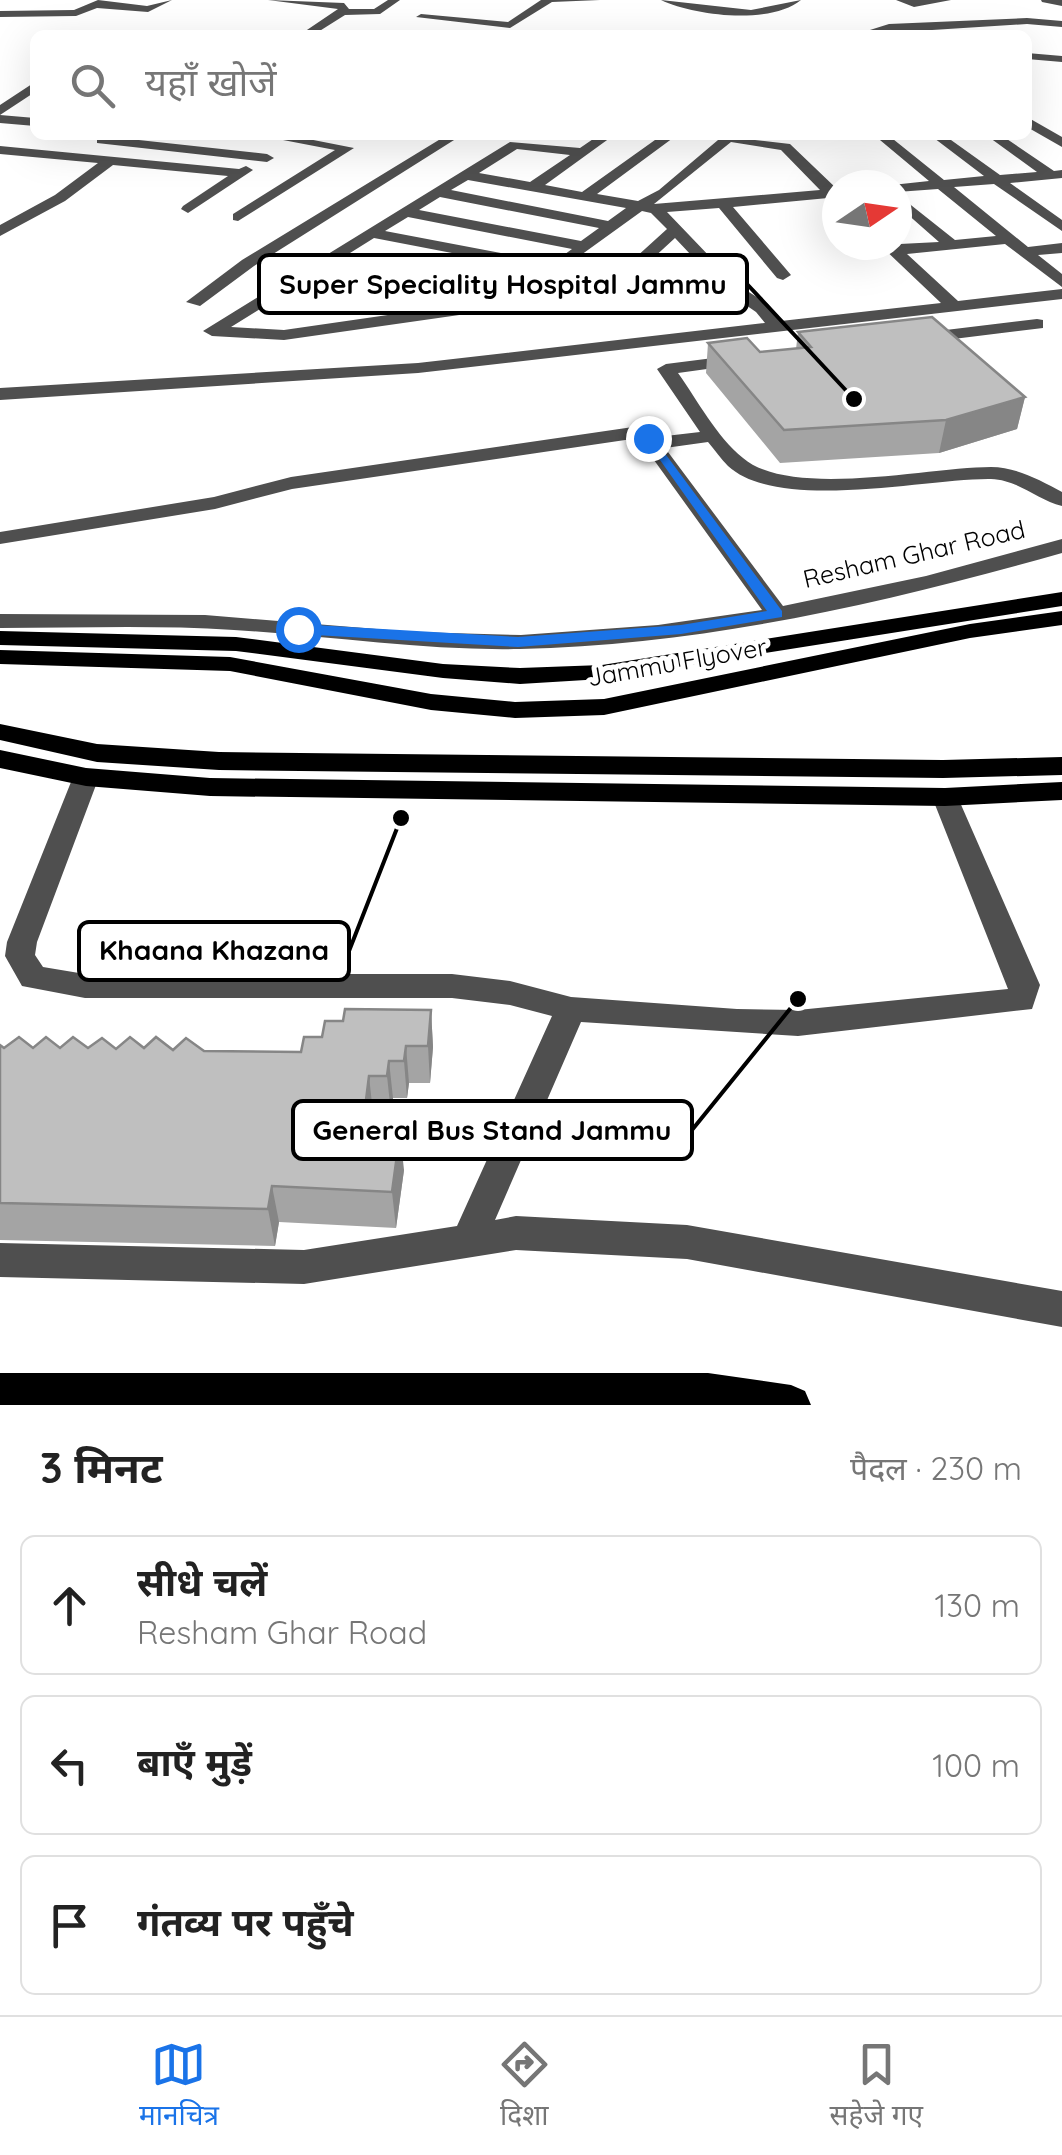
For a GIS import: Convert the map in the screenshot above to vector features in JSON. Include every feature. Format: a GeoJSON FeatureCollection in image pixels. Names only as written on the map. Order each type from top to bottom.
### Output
{"type":"FeatureCollection","features":[{"type":"Feature","properties":{"kind":"main road","name":"Jammu Flyover"},"geometry":{"type":"LineString","coordinates":[[0,638],[236,644],[443,670],[537,675],[602,672],[1062,599]]}},
{"type":"Feature","properties":{"kind":"main road","name":"Jammu Flyover"},"geometry":{"type":"LineString","coordinates":[[0,658],[230,664],[431,702],[516,710],[604,707],[970,632],[1062,618]]}},
{"type":"Feature","properties":{"kind":"main road"},"geometry":{"type":"LineString","coordinates":[[0,732],[97,753],[219,762],[943,770],[1062,766]]}},
{"type":"Feature","properties":{"kind":"main road"},"geometry":{"type":"LineString","coordinates":[[0,759],[86,778],[210,787],[944,797],[1062,792]]}},
{"type":"Feature","properties":{"kind":"main road"},"geometry":{"type":"LineString","coordinates":[[0,1393],[86,1401],[708,1394],[791,1405]]}},
{"type":"Feature","properties":{"kind":"street"},"geometry":{"type":"LineString","coordinates":[[0,14],[66,14],[102,2],[148,9],[167,0]]}},
{"type":"Feature","properties":{"kind":"street"},"geometry":{"type":"LineString","coordinates":[[273,0],[333,3],[344,6],[342,12]]}},
{"type":"Feature","properties":{"kind":"street"},"geometry":{"type":"LineString","coordinates":[[313,30],[342,12],[376,12],[395,0]]}},
{"type":"Feature","properties":{"kind":"street"},"geometry":{"type":"LineString","coordinates":[[421,18],[515,24],[552,0],[595,0]]}},
{"type":"Feature","properties":{"kind":"street"},"geometry":{"type":"LineString","coordinates":[[666,0],[760,13],[783,11],[796,0]]}},
{"type":"Feature","properties":{"kind":"street"},"geometry":{"type":"LineString","coordinates":[[901,0],[914,4],[946,0]]}},
{"type":"Feature","properties":{"kind":"street"},"geometry":{"type":"LineString","coordinates":[[1046,0],[1062,3]]}},
{"type":"Feature","properties":{"kind":"street"},"geometry":{"type":"LineString","coordinates":[[878,30],[1027,20],[1062,24],[1032,31]]}},
{"type":"Feature","properties":{"kind":"street"},"geometry":{"type":"LineString","coordinates":[[1032,57],[1062,50]]}},
{"type":"Feature","properties":{"kind":"street"},"geometry":{"type":"LineString","coordinates":[[1032,57],[1062,59]]}},
{"type":"Feature","properties":{"kind":"street"},"geometry":{"type":"LineString","coordinates":[[0,111],[30,98]]}},
{"type":"Feature","properties":{"kind":"street"},"geometry":{"type":"LineString","coordinates":[[0,120],[30,122]]}},
{"type":"Feature","properties":{"kind":"street"},"geometry":{"type":"LineString","coordinates":[[1032,123],[1062,143]]}},
{"type":"Feature","properties":{"kind":"street"},"geometry":{"type":"LineString","coordinates":[[3,153],[30,138]]}},
{"type":"Feature","properties":{"kind":"street"},"geometry":{"type":"LineString","coordinates":[[102,140],[267,158]]}},
{"type":"Feature","properties":{"kind":"street"},"geometry":{"type":"LineString","coordinates":[[188,209],[293,140]]}},
{"type":"Feature","properties":{"kind":"street"},"geometry":{"type":"LineString","coordinates":[[238,217],[347,148],[311,140]]}},
{"type":"Feature","properties":{"kind":"street"},"geometry":{"type":"LineString","coordinates":[[194,302],[248,263],[448,140]]}},
{"type":"Feature","properties":{"kind":"street"},"geometry":{"type":"LineString","coordinates":[[533,187],[600,140]]}},
{"type":"Feature","properties":{"kind":"street"},"geometry":{"type":"LineString","coordinates":[[586,196],[664,140]]}},
{"type":"Feature","properties":{"kind":"street"},"geometry":{"type":"LineString","coordinates":[[371,233],[549,268],[561,267],[611,226],[648,207],[735,140]]}},
{"type":"Feature","properties":{"kind":"street"},"geometry":{"type":"LineString","coordinates":[[747,140],[790,149],[822,182]]}},
{"type":"Feature","properties":{"kind":"street"},"geometry":{"type":"LineString","coordinates":[[886,140],[1062,282]]}},
{"type":"Feature","properties":{"kind":"street"},"geometry":{"type":"LineString","coordinates":[[943,140],[1062,227]]}},
{"type":"Feature","properties":{"kind":"street"},"geometry":{"type":"LineString","coordinates":[[1000,140],[1058,178]]}},
{"type":"Feature","properties":{"kind":"street"},"geometry":{"type":"LineString","coordinates":[[509,303],[284,335],[212,331],[520,143],[584,152]]}},
{"type":"Feature","properties":{"kind":"street"},"geometry":{"type":"LineString","coordinates":[[3,153],[112,159],[241,173]]}},
{"type":"Feature","properties":{"kind":"street"},"geometry":{"type":"LineString","coordinates":[[0,231],[60,198],[112,159]]}},
{"type":"Feature","properties":{"kind":"street"},"geometry":{"type":"LineString","coordinates":[[465,175],[648,207],[822,196]]}},
{"type":"Feature","properties":{"kind":"street"},"geometry":{"type":"LineString","coordinates":[[912,187],[1058,178]]}},
{"type":"Feature","properties":{"kind":"street"},"geometry":{"type":"LineString","coordinates":[[437,192],[611,226]]}},
{"type":"Feature","properties":{"kind":"street"},"geometry":{"type":"LineString","coordinates":[[724,204],[783,275]]}},
{"type":"Feature","properties":{"kind":"street"},"geometry":{"type":"LineString","coordinates":[[648,207],[730,288],[762,308],[778,328]]}},
{"type":"Feature","properties":{"kind":"street"},"geometry":{"type":"LineString","coordinates":[[912,211],[952,245]]}},
{"type":"Feature","properties":{"kind":"street"},"geometry":{"type":"LineString","coordinates":[[404,212],[586,247]]}},
{"type":"Feature","properties":{"kind":"street"},"geometry":{"type":"LineString","coordinates":[[618,281],[674,230]]}},
{"type":"Feature","properties":{"kind":"street"},"geometry":{"type":"LineString","coordinates":[[912,247],[1009,239]]}},
{"type":"Feature","properties":{"kind":"street"},"geometry":{"type":"LineString","coordinates":[[1026,252],[1062,248]]}},
{"type":"Feature","properties":{"kind":"street"},"geometry":{"type":"LineString","coordinates":[[337,255],[452,278],[459,308]]}},
{"type":"Feature","properties":{"kind":"street"},"geometry":{"type":"LineString","coordinates":[[904,260],[954,306]]}},
{"type":"Feature","properties":{"kind":"street"},"geometry":{"type":"LineString","coordinates":[[0,394],[382,371],[1062,294]]}},
{"type":"Feature","properties":{"kind":"street"},"geometry":{"type":"LineString","coordinates":[[903,340],[1037,324]]}},
{"type":"Feature","properties":{"kind":"street"},"geometry":{"type":"LineString","coordinates":[[750,358],[666,370],[737,464],[766,477],[844,486],[994,473],[1010,475],[1062,500]]}},
{"type":"Feature","properties":{"kind":"street"},"geometry":{"type":"LineString","coordinates":[[0,538],[215,503],[291,483],[633,433],[652,444],[777,614]]}},
{"type":"Feature","properties":{"kind":"street"},"geometry":{"type":"LineString","coordinates":[[652,444],[713,436]]}},
{"type":"Feature","properties":{"kind":"street","name":"Resham Ghar Road"},"geometry":{"type":"LineString","coordinates":[[0,621],[231,623],[518,642],[681,630],[777,614],[942,581],[1062,546]]}},
{"type":"Feature","properties":{"kind":"street"},"geometry":{"type":"LineString","coordinates":[[86,778],[22,942],[20,956],[33,978],[52,984],[452,986],[510,993],[571,1009],[798,1023],[1012,1003],[1024,992],[1020,973],[944,797]]}},
{"type":"Feature","properties":{"kind":"street"},"geometry":{"type":"LineString","coordinates":[[468,1240],[571,1009]]}},
{"type":"Feature","properties":{"kind":"street"},"geometry":{"type":"LineString","coordinates":[[0,1260],[304,1266],[516,1232],[686,1242],[1062,1309]]}},
{"type":"Feature","properties":{"kind":"building"},"geometry":{"type":"Polygon","coordinates":[[[932,317],[1025,397],[946,420],[784,430],[708,343],[747,338],[760,352],[811,347],[798,332],[932,317]]]}},
{"type":"Feature","properties":{"kind":"building"},"geometry":{"type":"Polygon","coordinates":[[[345,1009],[431,1010],[428,1046],[406,1046],[404,1061],[389,1061],[387,1076],[369,1076],[362,1132],[400,1133],[392,1192],[272,1186],[268,1209],[0,1203],[0,1045],[4,1048],[19,1037],[33,1048],[46,1037],[60,1048],[73,1037],[88,1048],[102,1038],[116,1049],[130,1037],[144,1048],[156,1037],[173,1050],[186,1038],[204,1051],[301,1052],[304,1037],[322,1037],[325,1021],[343,1021],[345,1009]]]}},
{"type":"Feature","properties":{"kind":"place","name":"Super Speciality Hospital Jammu"},"geometry":{"type":"Point","coordinates":[854,399]}},
{"type":"Feature","properties":{"kind":"place","name":"Khaana Khazana"},"geometry":{"type":"Point","coordinates":[401,818]}},
{"type":"Feature","properties":{"kind":"place","name":"General Bus Stand Jammu"},"geometry":{"type":"Point","coordinates":[798,999]}},
{"type":"Feature","properties":{"kind":"route"},"geometry":{"type":"LineString","coordinates":[[298,629],[518,642],[681,630],[777,614],[648,438]]}}]}
